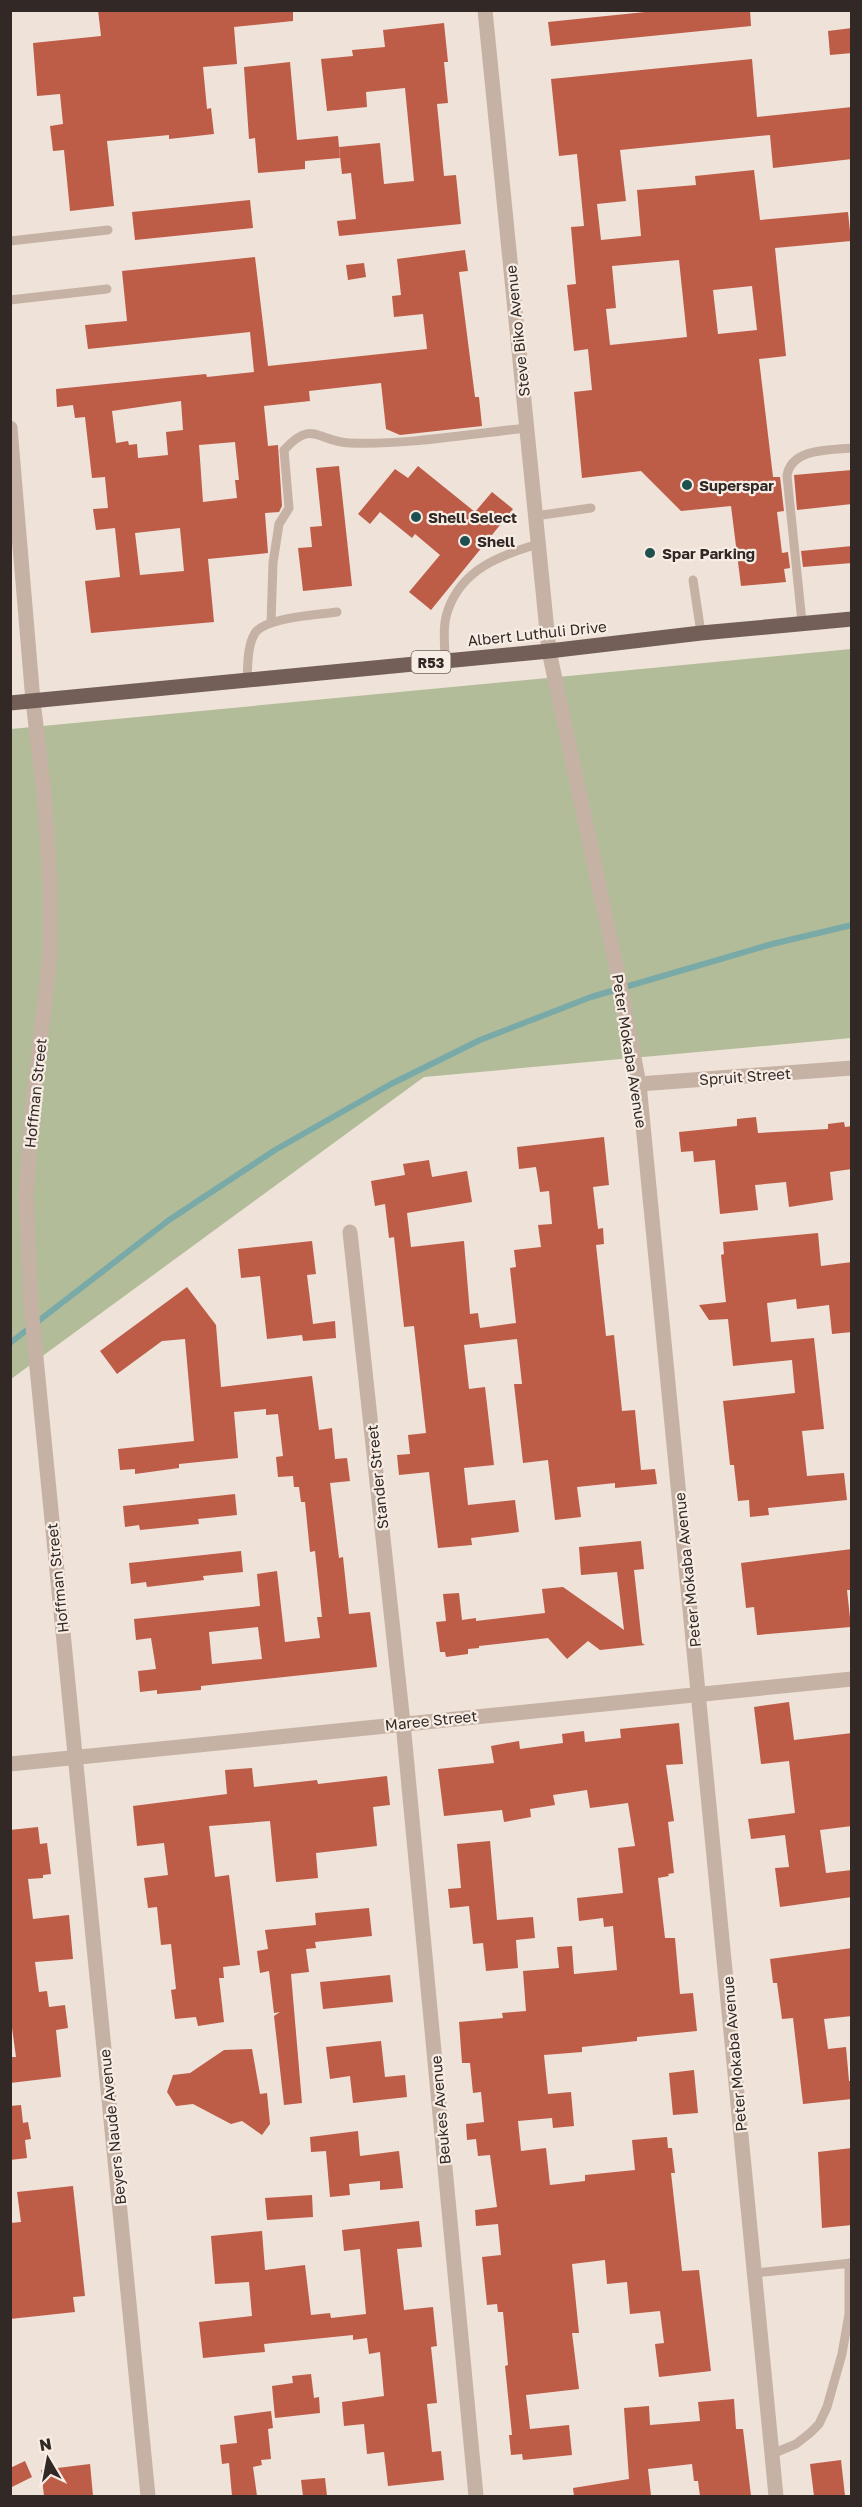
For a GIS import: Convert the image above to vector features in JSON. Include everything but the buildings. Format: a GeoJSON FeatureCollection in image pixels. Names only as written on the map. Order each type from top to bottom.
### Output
{"type":"FeatureCollection","features":[{"type":"Feature","properties":{"kind":"main road","name":"Albert Luthuli Drive"},"geometry":{"type":"LineString","coordinates":[[10,703],[549,651],[852,618]]}},
{"type":"Feature","properties":{"kind":"street","name":"Steve Biko Avenue"},"geometry":{"type":"LineString","coordinates":[[485,10],[549,651]]}},
{"type":"Feature","properties":{"kind":"street","name":"Hoffman Street"},"geometry":{"type":"LineString","coordinates":[[10,428],[33,701],[45,803],[50,882],[50,955],[31,1124],[26,1197],[31,1307],[75,1759]]}},
{"type":"Feature","properties":{"kind":"street","name":"Peter Mokaba Avenue"},"geometry":{"type":"LineString","coordinates":[[549,651],[639,1084],[776,2496]]}},
{"type":"Feature","properties":{"kind":"street","name":"Spruit Street"},"geometry":{"type":"LineString","coordinates":[[639,1084],[852,1068]]}},
{"type":"Feature","properties":{"kind":"street","name":"Stander Street"},"geometry":{"type":"LineString","coordinates":[[350,1232],[404,1723]]}},
{"type":"Feature","properties":{"kind":"street","name":"Maree Street"},"geometry":{"type":"LineString","coordinates":[[10,1764],[852,1679]]}},
{"type":"Feature","properties":{"kind":"street","name":"Beukes Avenue"},"geometry":{"type":"LineString","coordinates":[[404,1723],[476,2496]]}},
{"type":"Feature","properties":{"kind":"street","name":"Beyers Naude Avenue"},"geometry":{"type":"LineString","coordinates":[[75,1759],[148,2496]]}},
{"type":"Feature","properties":{"kind":"lane"},"geometry":{"type":"LineString","coordinates":[[10,241],[108,230]]}},
{"type":"Feature","properties":{"kind":"lane"},"geometry":{"type":"LineString","coordinates":[[10,300],[107,289]]}},
{"type":"Feature","properties":{"kind":"lane"},"geometry":{"type":"LineString","coordinates":[[271,622],[273,563],[279,524],[289,508],[284,450],[299,434],[312,432],[345,443],[373,444],[527,428]]}},
{"type":"Feature","properties":{"kind":"lane"},"geometry":{"type":"LineString","coordinates":[[802,622],[788,468],[797,458],[808,453],[852,448]]}},
{"type":"Feature","properties":{"kind":"lane"},"geometry":{"type":"LineString","coordinates":[[535,516],[591,508]]}},
{"type":"Feature","properties":{"kind":"lane"},"geometry":{"type":"LineString","coordinates":[[445,661],[444,626],[448,609],[463,585],[479,569],[501,555],[538,544]]}},
{"type":"Feature","properties":{"kind":"lane"},"geometry":{"type":"LineString","coordinates":[[693,580],[701,633]]}},
{"type":"Feature","properties":{"kind":"lane"},"geometry":{"type":"LineString","coordinates":[[247,680],[250,644],[256,631],[271,622],[337,612]]}},
{"type":"Feature","properties":{"kind":"lane"},"geometry":{"type":"LineString","coordinates":[[755,2273],[850,2263],[849,2314],[842,2354],[827,2407],[819,2424],[810,2433],[796,2444],[772,2454]]}},
{"type":"Feature","properties":{"kind":"green space"},"geometry":{"type":"Polygon","coordinates":[[[851,649],[851,1038],[424,1077],[11,1379],[11,729],[851,649]]]}},
{"type":"Feature","properties":{"kind":"waterway"},"geometry":{"type":"LineString","coordinates":[[10,1343],[169,1220],[275,1150],[391,1084],[480,1040],[591,997],[772,944],[852,925]]}},
{"type":"Feature","properties":{"kind":"place","name":"Superspar"},"geometry":{"type":"Point","coordinates":[687,485]}},
{"type":"Feature","properties":{"kind":"place","name":"Shell Select"},"geometry":{"type":"Point","coordinates":[416,517]}},
{"type":"Feature","properties":{"kind":"place","name":"Shell"},"geometry":{"type":"Point","coordinates":[465,541]}},
{"type":"Feature","properties":{"kind":"place","name":"Spar Parking"},"geometry":{"type":"Point","coordinates":[650,553]}}]}
